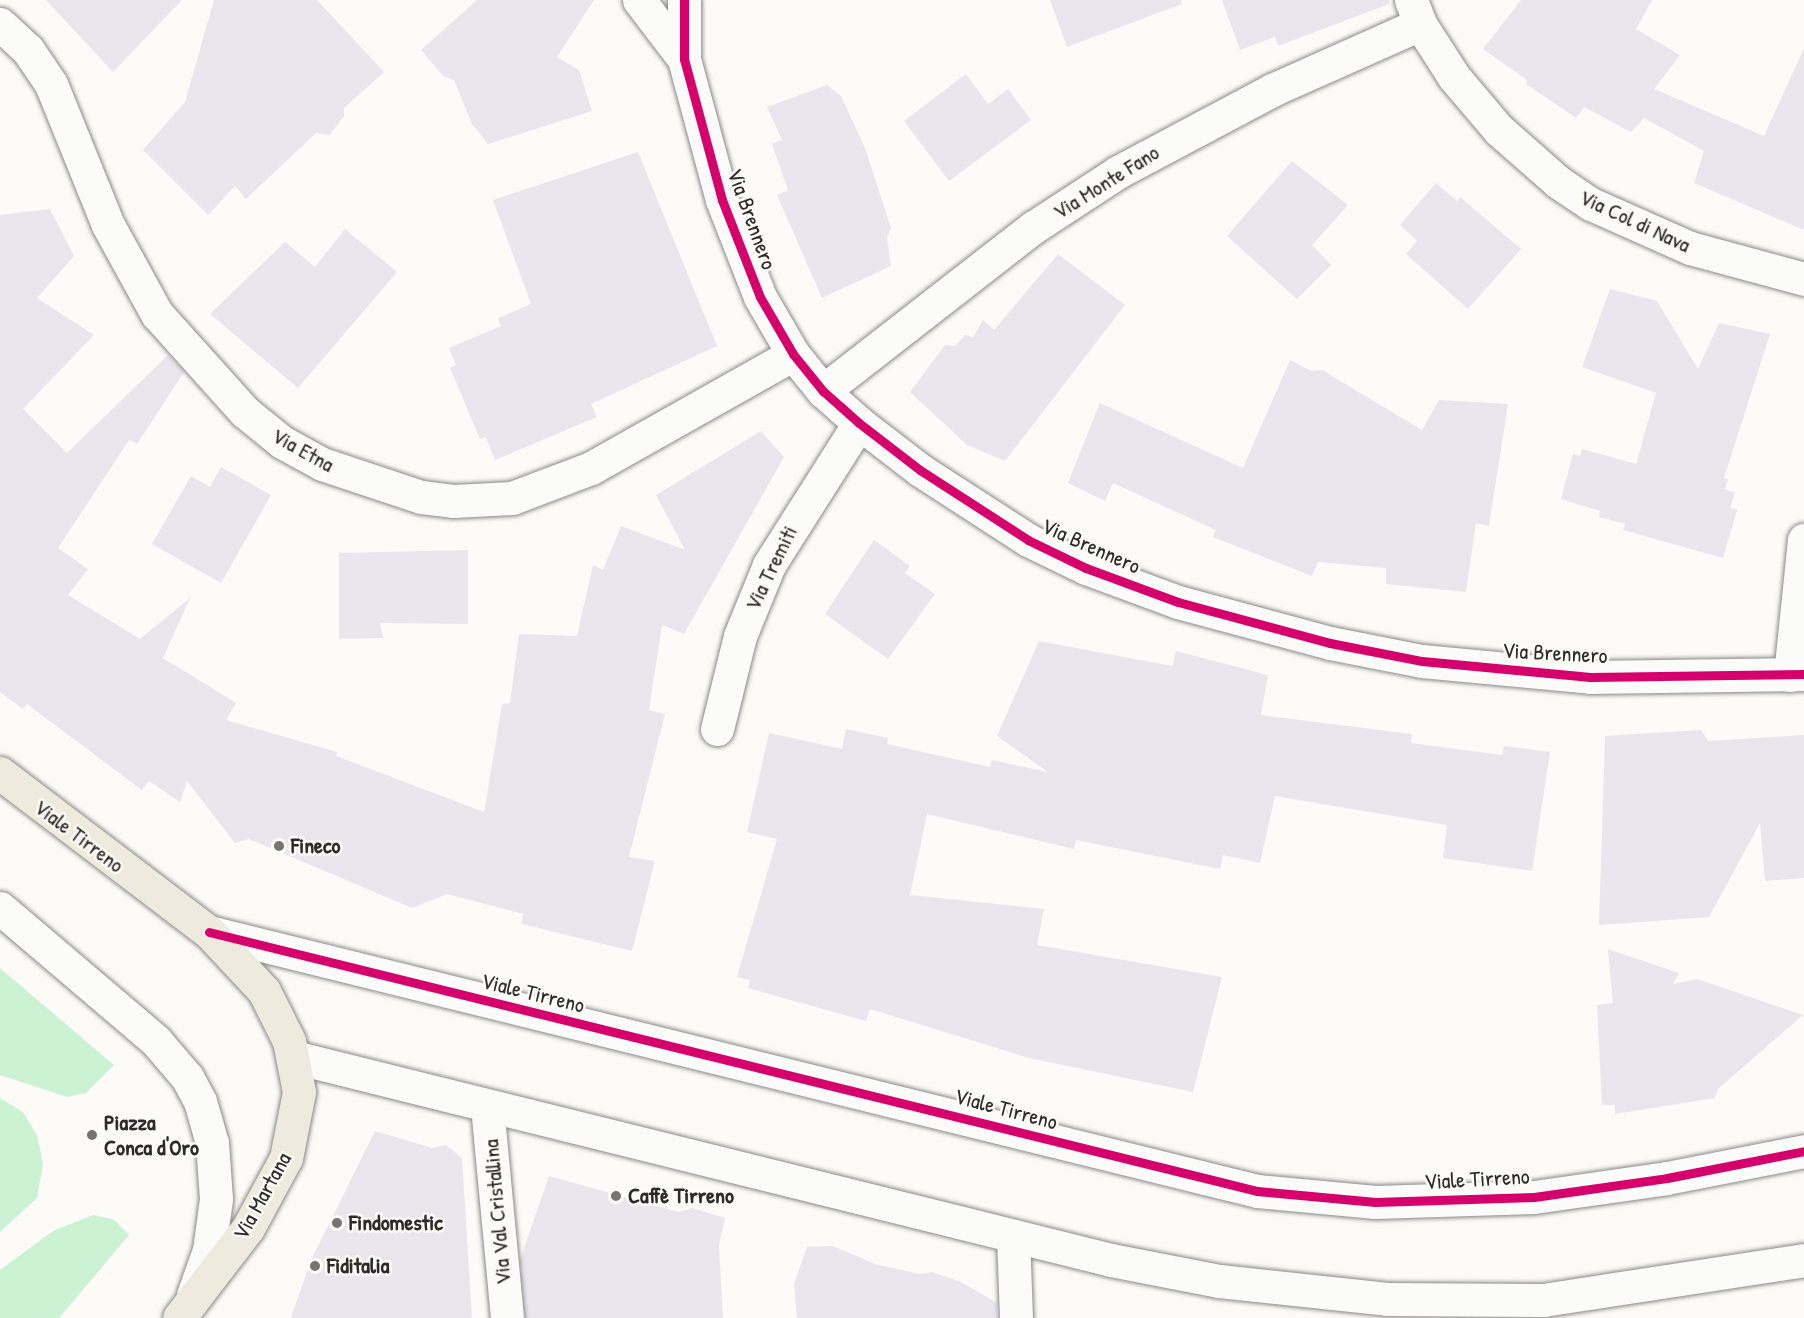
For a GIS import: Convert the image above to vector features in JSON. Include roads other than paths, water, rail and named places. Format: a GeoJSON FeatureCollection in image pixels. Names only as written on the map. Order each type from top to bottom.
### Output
{"type":"FeatureCollection","features":[{"type":"Feature","properties":{"kind":"main road","name":"Viale Tirreno"},"geometry":{"type":"LineString","coordinates":[[0,773],[209,932]]}},
{"type":"Feature","properties":{"kind":"main road","name":"Via Martana"},"geometry":{"type":"LineString","coordinates":[[184,1313],[248,1228],[286,1158],[298,1099],[294,1057],[264,991],[209,932]]}},
{"type":"Feature","properties":{"kind":"street"},"geometry":{"type":"LineString","coordinates":[[639,0],[684,59]]}},
{"type":"Feature","properties":{"kind":"street","name":"Via Brennero"},"geometry":{"type":"LineString","coordinates":[[684,0],[684,59],[722,200],[760,297],[793,354],[823,391],[859,423],[966,500],[1077,564],[1178,602],[1308,637],[1422,661],[1508,672],[1590,676],[1797,674]]}},
{"type":"Feature","properties":{"kind":"street","name":"Via Col di Nava"},"geometry":{"type":"LineString","coordinates":[[1415,12],[1454,77],[1499,130],[1574,193],[1690,248],[1804,279]]}},
{"type":"Feature","properties":{"kind":"street","name":"Via Monte Fano"},"geometry":{"type":"LineString","coordinates":[[823,391],[977,269],[1118,172],[1415,12]]}},
{"type":"Feature","properties":{"kind":"street","name":"Via Etna"},"geometry":{"type":"LineString","coordinates":[[0,24],[28,50],[51,84],[108,225],[157,314],[245,412],[282,441],[322,464],[422,497],[453,501],[512,498],[591,468],[793,354]]}},
{"type":"Feature","properties":{"kind":"street","name":"Via Tremiti"},"geometry":{"type":"LineString","coordinates":[[717,729],[740,636],[769,565],[859,423]]}},
{"type":"Feature","properties":{"kind":"street"},"geometry":{"type":"LineString","coordinates":[[1797,674],[1804,540]]}},
{"type":"Feature","properties":{"kind":"street"},"geometry":{"type":"LineString","coordinates":[[0,908],[156,1041],[187,1077],[200,1101],[212,1143],[215,1220],[184,1313]]}},
{"type":"Feature","properties":{"kind":"street","name":"Viale Tirreno"},"geometry":{"type":"LineString","coordinates":[[209,932],[1267,1192],[1375,1202],[1534,1197],[1667,1178],[1804,1151]]}},
{"type":"Feature","properties":{"kind":"street"},"geometry":{"type":"LineString","coordinates":[[294,1057],[1013,1236],[1168,1271],[1298,1292],[1544,1309],[1804,1260]]}},
{"type":"Feature","properties":{"kind":"street","name":"Via Val Cristallina"},"geometry":{"type":"LineString","coordinates":[[487,1106],[507,1318]]}},
{"type":"Feature","properties":{"kind":"street"},"geometry":{"type":"LineString","coordinates":[[1013,1236],[1016,1318]]}},
{"type":"Feature","properties":{"kind":"place","name":"Fineco"},"geometry":{"type":"Point","coordinates":[279,846]}},
{"type":"Feature","properties":{"kind":"place","name":"Piazza Conca d'Oro"},"geometry":{"type":"Point","coordinates":[92,1135]}},
{"type":"Feature","properties":{"kind":"place","name":"Caffè Tirreno"},"geometry":{"type":"Point","coordinates":[616,1196]}},
{"type":"Feature","properties":{"kind":"place","name":"Findomestic"},"geometry":{"type":"Point","coordinates":[337,1223]}},
{"type":"Feature","properties":{"kind":"place","name":"Fiditalia"},"geometry":{"type":"Point","coordinates":[315,1266]}}]}
